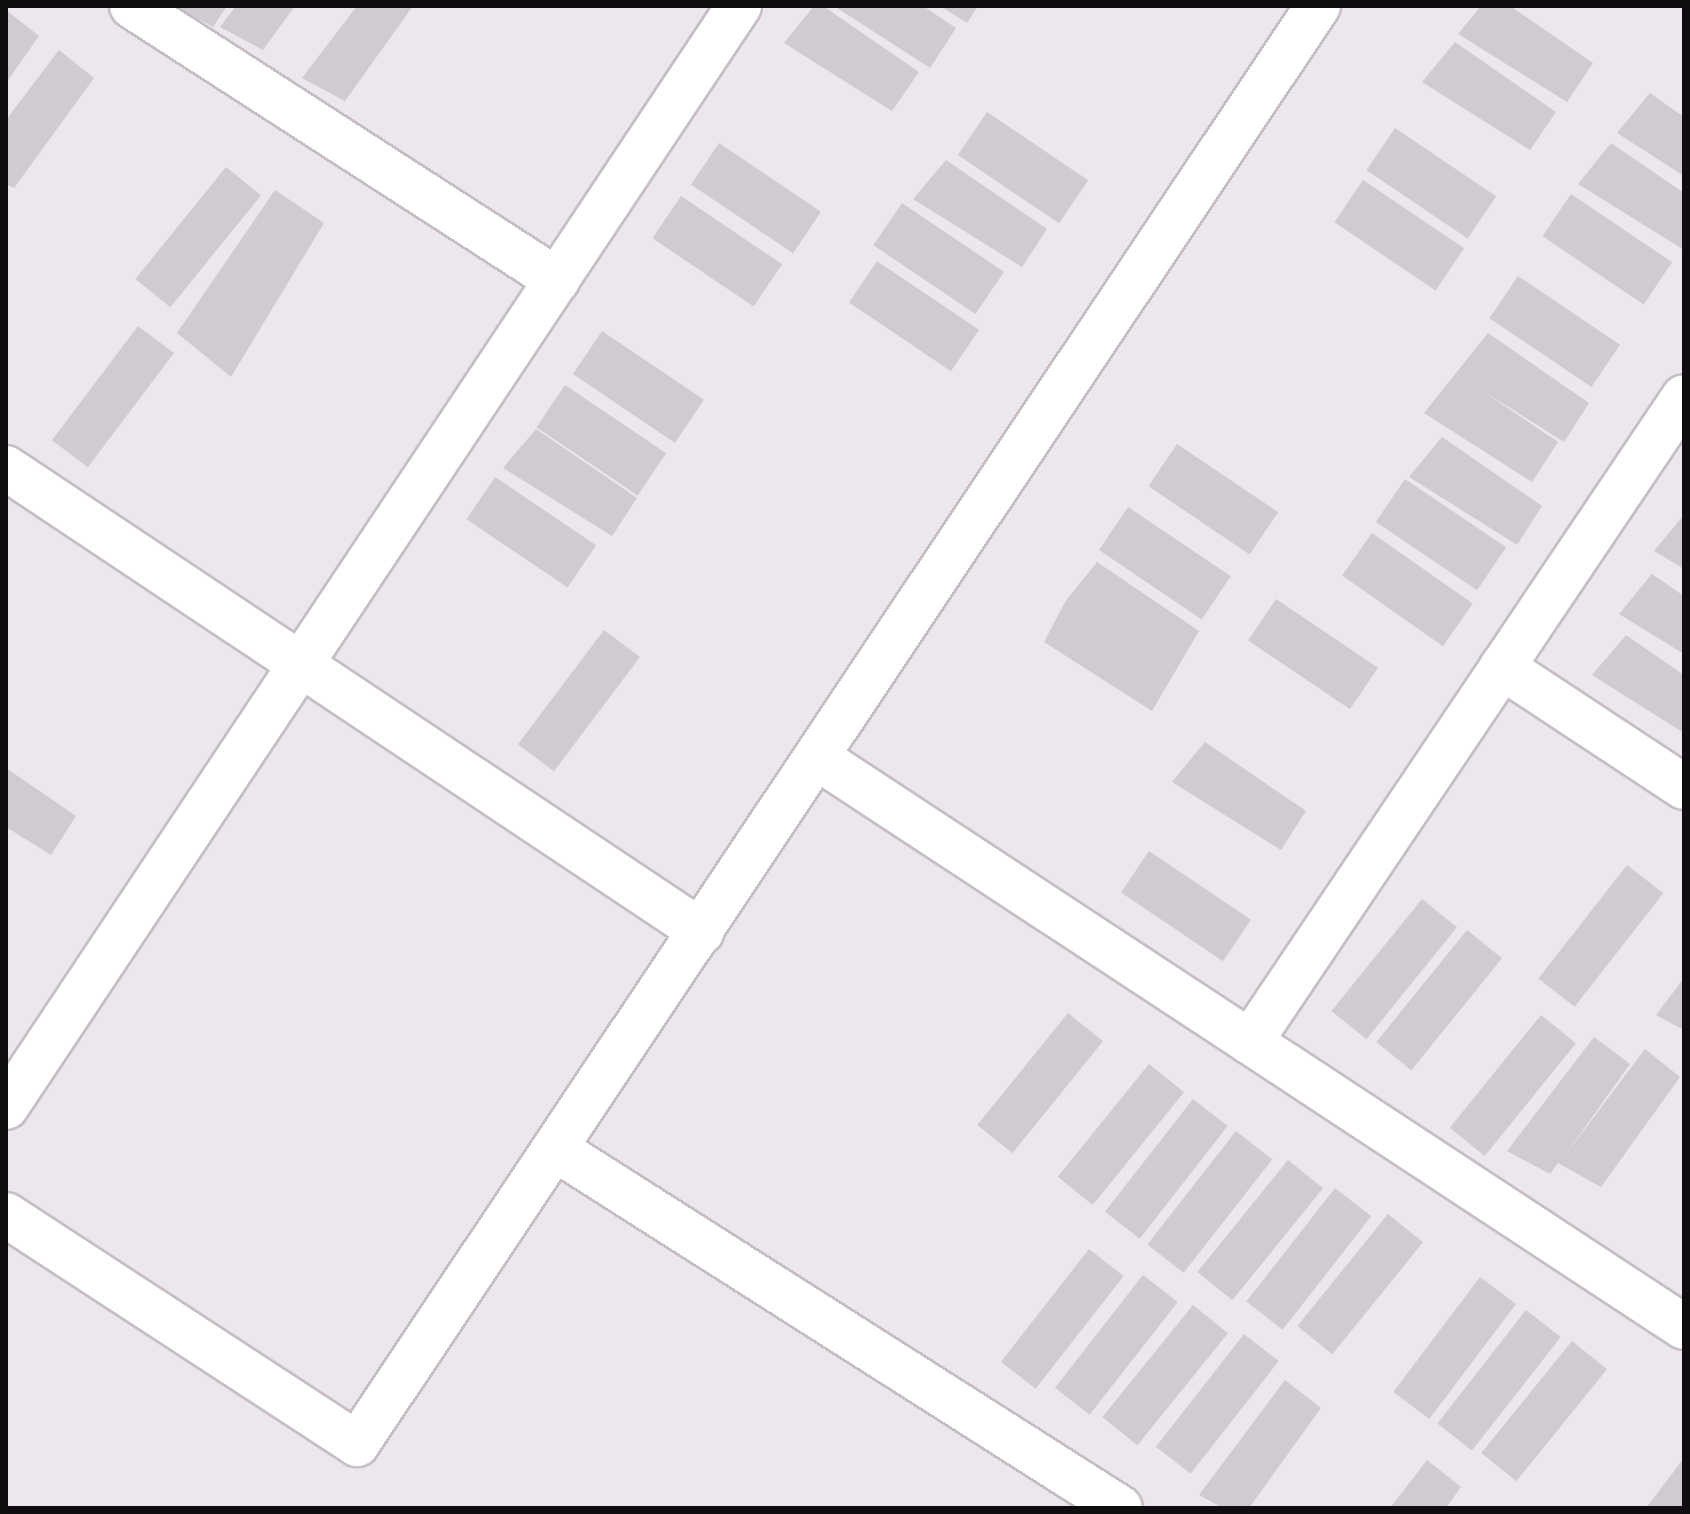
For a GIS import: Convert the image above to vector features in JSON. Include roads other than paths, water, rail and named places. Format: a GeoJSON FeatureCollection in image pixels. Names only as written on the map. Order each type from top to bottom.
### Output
{"type":"FeatureCollection","features":[{"type":"Feature","properties":{"kind":"street"},"geometry":{"type":"LineString","coordinates":[[132,6],[557,280]]}},
{"type":"Feature","properties":{"kind":"street"},"geometry":{"type":"LineString","coordinates":[[6,1107],[739,6]]}},
{"type":"Feature","properties":{"kind":"street"},"geometry":{"type":"LineString","coordinates":[[6,1215],[357,1444],[557,1150],[1318,6]]}},
{"type":"Feature","properties":{"kind":"street"},"geometry":{"type":"LineString","coordinates":[[1250,1042],[1684,397]]}},
{"type":"Feature","properties":{"kind":"street"},"geometry":{"type":"LineString","coordinates":[[6,468],[702,932]]}},
{"type":"Feature","properties":{"kind":"street"},"geometry":{"type":"LineString","coordinates":[[1502,667],[1684,787]]}},
{"type":"Feature","properties":{"kind":"street"},"geometry":{"type":"LineString","coordinates":[[818,758],[1684,1327]]}},
{"type":"Feature","properties":{"kind":"street"},"geometry":{"type":"LineString","coordinates":[[557,1150],[1120,1508]]}}]}
